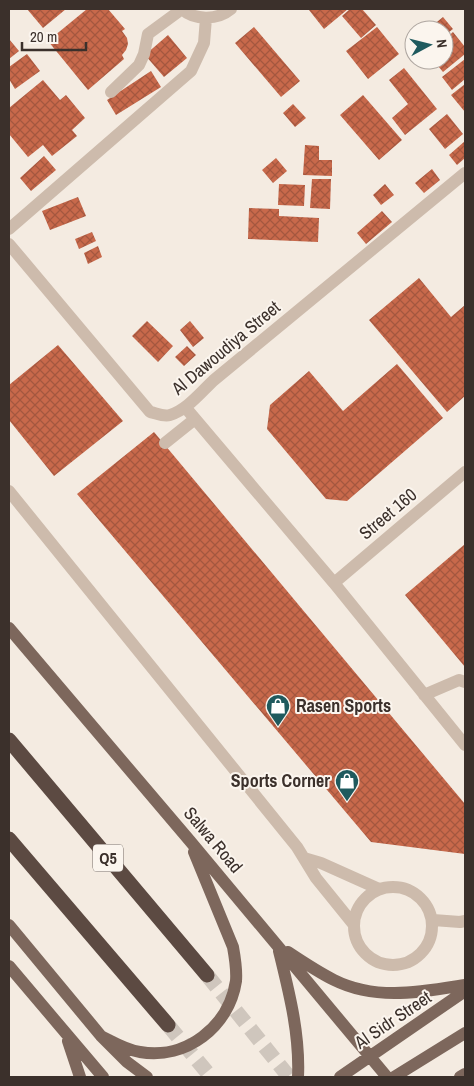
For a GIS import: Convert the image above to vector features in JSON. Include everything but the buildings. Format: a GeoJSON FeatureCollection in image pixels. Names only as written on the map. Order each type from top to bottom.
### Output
{"type":"FeatureCollection","features":[{"type":"Feature","properties":{"kind":"highway","name":"Q5"},"geometry":{"type":"LineString","coordinates":[[9,740],[207,975]]}},
{"type":"Feature","properties":{"kind":"highway"},"geometry":{"type":"LineString","coordinates":[[9,839],[168,1024]]}},
{"type":"Feature","properties":{"kind":"main road","name":"Salwa Road"},"geometry":{"type":"LineString","coordinates":[[9,628],[190,840],[387,1077]]}},
{"type":"Feature","properties":{"kind":"main road"},"geometry":{"type":"LineString","coordinates":[[101,1036],[125,1048],[139,1052],[172,1052],[186,1047],[210,1032],[227,1009],[236,980],[236,962],[233,947],[190,840]]}},
{"type":"Feature","properties":{"kind":"main road"},"geometry":{"type":"LineString","coordinates":[[9,924],[101,1036],[127,1062],[147,1077]]}},
{"type":"Feature","properties":{"kind":"main road"},"geometry":{"type":"LineString","coordinates":[[278,946],[334,980],[372,992],[419,993],[465,985]]}},
{"type":"Feature","properties":{"kind":"main road"},"geometry":{"type":"LineString","coordinates":[[278,946],[294,1012],[298,1077]]}},
{"type":"Feature","properties":{"kind":"main road"},"geometry":{"type":"LineString","coordinates":[[9,966],[102,1077]]}},
{"type":"Feature","properties":{"kind":"main road","name":"Al Sidr Street"},"geometry":{"type":"LineString","coordinates":[[340,1077],[465,991]]}},
{"type":"Feature","properties":{"kind":"main road"},"geometry":{"type":"LineString","coordinates":[[394,1077],[465,1033]]}},
{"type":"Feature","properties":{"kind":"main road"},"geometry":{"type":"LineString","coordinates":[[66,1034],[80,1077]]}},
{"type":"Feature","properties":{"kind":"main road"},"geometry":{"type":"LineString","coordinates":[[460,1077],[465,1074]]}},
{"type":"Feature","properties":{"kind":"street"},"geometry":{"type":"LineString","coordinates":[[111,92],[139,65],[144,54],[148,34],[182,9],[187,14],[206,18],[224,15],[231,9]]}},
{"type":"Feature","properties":{"kind":"street"},"geometry":{"type":"LineString","coordinates":[[9,229],[191,71],[204,43],[206,18]]}},
{"type":"Feature","properties":{"kind":"street","name":"Al Dawoudiya Street"},"geometry":{"type":"LineString","coordinates":[[9,244],[150,412],[170,415],[185,407],[214,380],[465,173]]}},
{"type":"Feature","properties":{"kind":"street"},"geometry":{"type":"LineString","coordinates":[[185,407],[334,583],[465,745]]}},
{"type":"Feature","properties":{"kind":"street"},"geometry":{"type":"LineString","coordinates":[[165,443],[195,419]]}},
{"type":"Feature","properties":{"kind":"street","name":"Street 160"},"geometry":{"type":"LineString","coordinates":[[334,583],[465,472]]}},
{"type":"Feature","properties":{"kind":"street"},"geometry":{"type":"LineString","coordinates":[[9,491],[297,847],[316,878],[354,925]]}},
{"type":"Feature","properties":{"kind":"street"},"geometry":{"type":"LineString","coordinates":[[424,695],[459,680],[465,682]]}},
{"type":"Feature","properties":{"kind":"street"},"geometry":{"type":"LineString","coordinates":[[304,858],[321,863],[379,889]]}},
{"type":"Feature","properties":{"kind":"street"},"geometry":{"type":"LineString","coordinates":[[396,886],[413,892],[426,904],[432,920],[431,937],[423,952],[409,962],[392,965],[376,961],[363,950],[356,935],[354,925],[357,910],[366,897],[379,889],[396,886]]}},
{"type":"Feature","properties":{"kind":"street"},"geometry":{"type":"LineString","coordinates":[[432,920],[465,921]]}},
{"type":"Feature","properties":{"kind":"tunnel"},"geometry":{"type":"LineString","coordinates":[[207,975],[289,1077]]}},
{"type":"Feature","properties":{"kind":"tunnel"},"geometry":{"type":"LineString","coordinates":[[168,1025],[211,1077]]}},
{"type":"Feature","properties":{"kind":"place","name":"Rasen Sports"},"geometry":{"type":"Point","coordinates":[278,727]}},
{"type":"Feature","properties":{"kind":"place","name":"Sports Corner"},"geometry":{"type":"Point","coordinates":[347,802]}}]}
